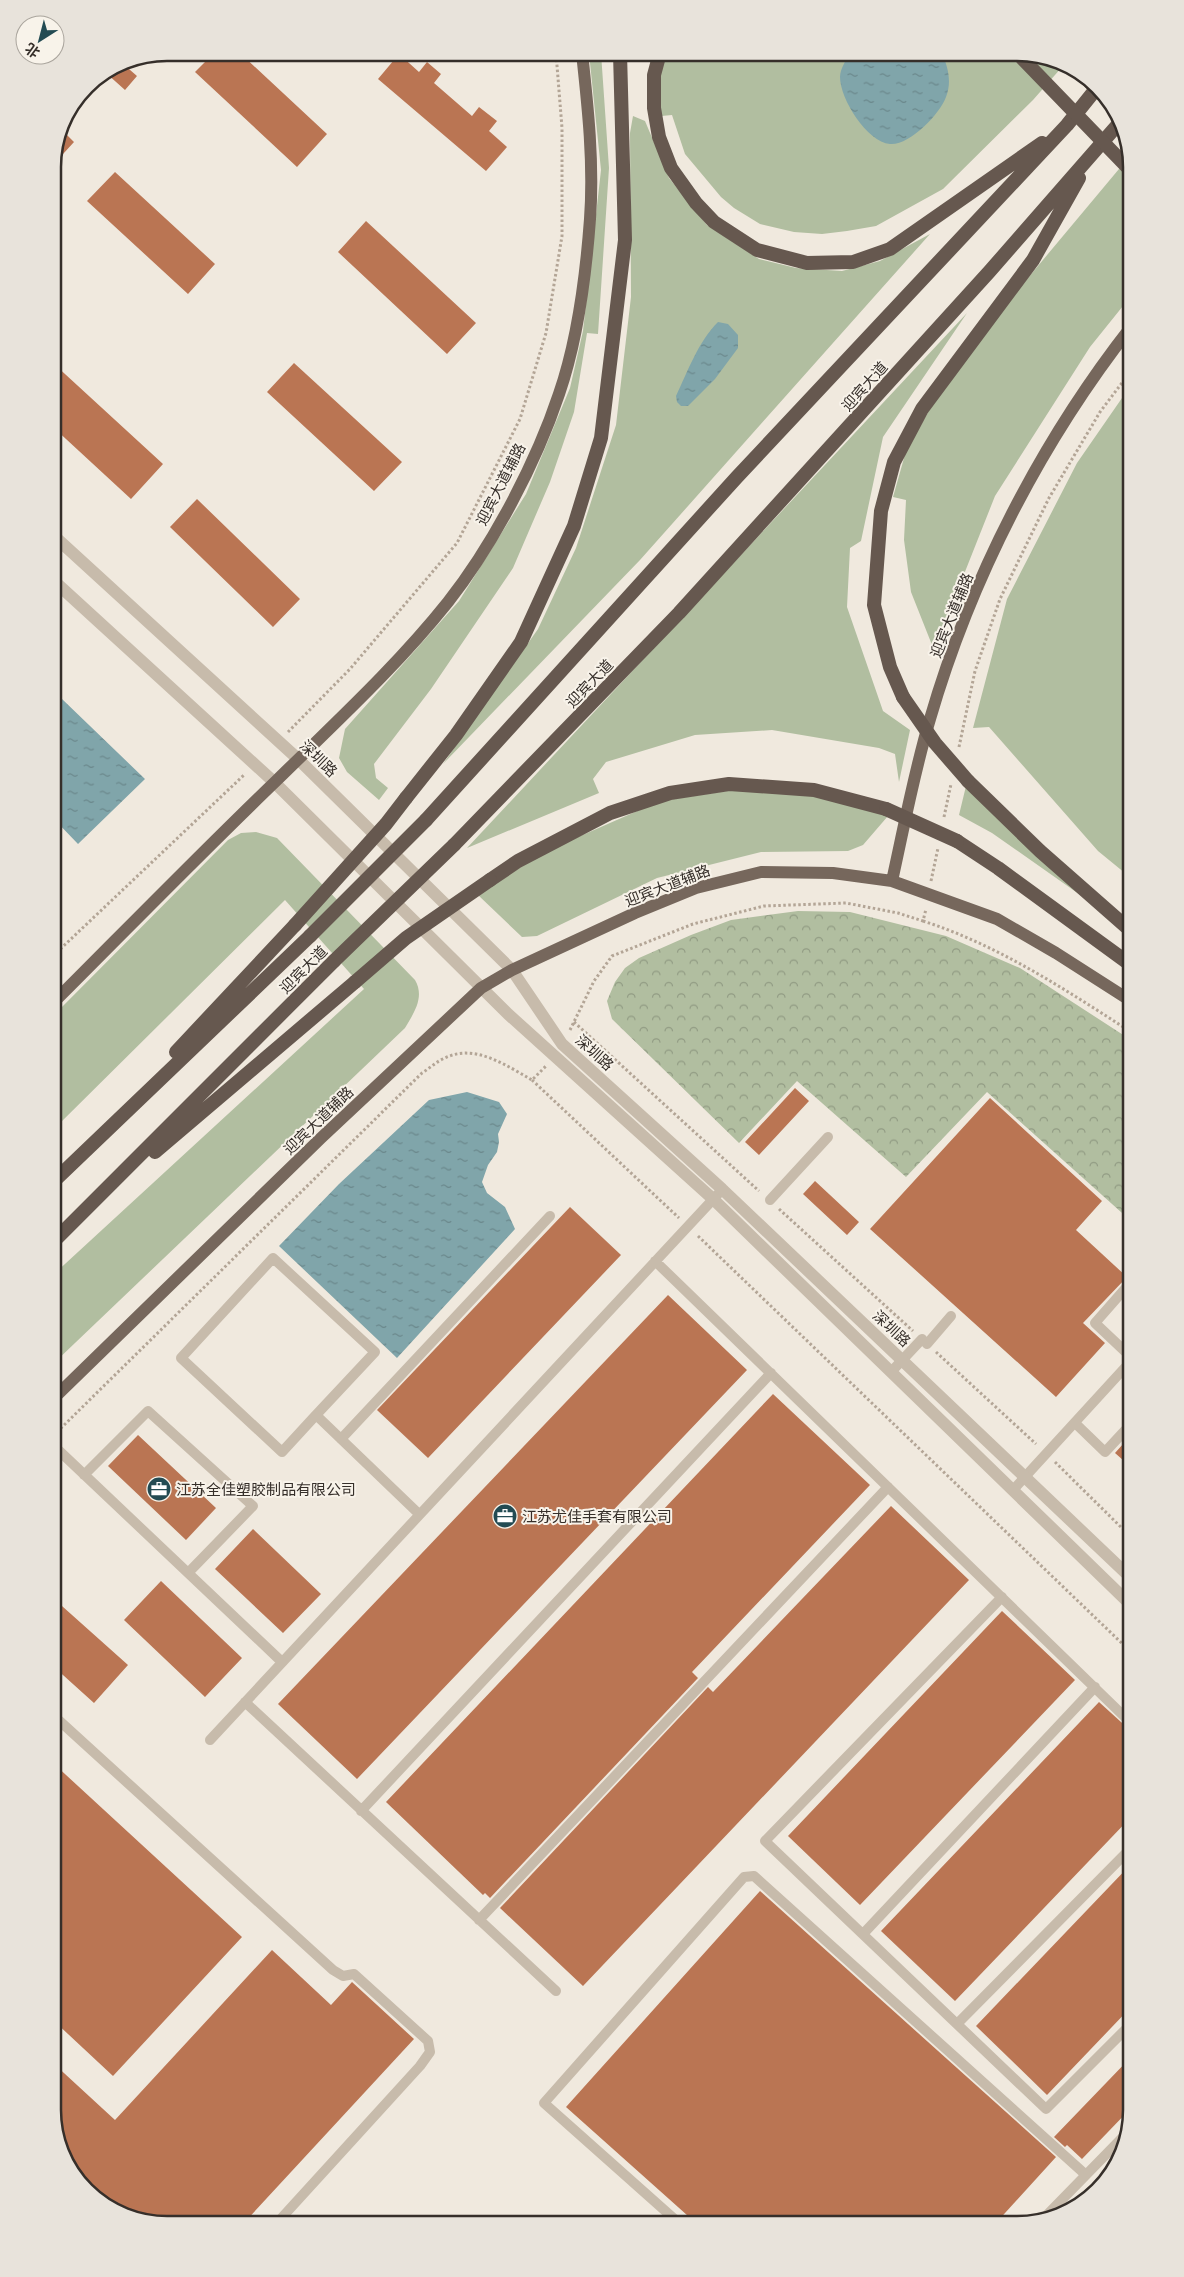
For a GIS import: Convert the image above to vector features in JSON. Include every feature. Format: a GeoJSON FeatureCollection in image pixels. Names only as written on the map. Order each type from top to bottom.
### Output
{"type":"FeatureCollection","features":[{"type":"Feature","properties":{"kind":"highway"},"geometry":{"type":"LineString","coordinates":[[68,1167],[295,925],[386,824],[456,735],[521,642],[574,526],[601,438],[625,240],[620,61]]}},
{"type":"Feature","properties":{"kind":"highway"},"geometry":{"type":"LineString","coordinates":[[658,61],[654,75],[654,108],[659,137],[671,168],[714,222],[757,250],[807,263],[853,262],[890,249],[1067,125]]}},
{"type":"Feature","properties":{"kind":"highway"},"geometry":{"type":"LineString","coordinates":[[1025,61],[1123,162]]}},
{"type":"Feature","properties":{"kind":"highway","name":"迎宾大道"},"geometry":{"type":"LineString","coordinates":[[61,1174],[310,936],[426,820],[737,477],[1067,125],[1093,93]]}},
{"type":"Feature","properties":{"kind":"highway","name":"迎宾大道"},"geometry":{"type":"LineString","coordinates":[[61,1234],[334,961],[454,845],[679,614],[989,272],[1115,128]]}},
{"type":"Feature","properties":{"kind":"highway"},"geometry":{"type":"LineString","coordinates":[[1094,152],[1033,260],[922,409],[894,462],[881,511],[874,605],[890,667],[903,697],[935,743],[968,781],[1040,851],[1123,923]]}},
{"type":"Feature","properties":{"kind":"highway"},"geometry":{"type":"LineString","coordinates":[[80,1216],[406,938],[518,861],[610,813],[670,793],[729,784],[814,790],[886,809],[957,841],[998,868],[1123,958]]}},
{"type":"Feature","properties":{"kind":"main road","name":"迎宾大道辅路"},"geometry":{"type":"LineString","coordinates":[[61,995],[274,782],[392,668],[450,600],[502,521],[560,394],[580,311],[590,219],[591,153],[583,61]]}},
{"type":"Feature","properties":{"kind":"main road","name":"迎宾大道辅路"},"geometry":{"type":"LineString","coordinates":[[61,1391],[321,1138],[482,988],[512,970],[636,913],[696,888],[761,872],[833,873],[892,881],[930,719],[952,653],[976,592],[1005,526],[1057,433],[1106,358],[1123,337]]}},
{"type":"Feature","properties":{"kind":"main road"},"geometry":{"type":"LineString","coordinates":[[892,881],[997,919],[1123,995]]}},
{"type":"Feature","properties":{"kind":"street","name":"深圳路"},"geometry":{"type":"LineString","coordinates":[[61,542],[298,759],[512,970],[562,1044],[722,1189],[1123,1570]]}},
{"type":"Feature","properties":{"kind":"street","name":"深圳路"},"geometry":{"type":"LineString","coordinates":[[61,587],[274,782],[554,1057],[713,1199],[1123,1596]]}},
{"type":"Feature","properties":{"kind":"lane"},"geometry":{"type":"LineString","coordinates":[[770,1200],[828,1137]]}},
{"type":"Feature","properties":{"kind":"lane"},"geometry":{"type":"LineString","coordinates":[[210,1740],[722,1189]]}},
{"type":"Feature","properties":{"kind":"lane"},"geometry":{"type":"LineString","coordinates":[[341,1439],[550,1216]]}},
{"type":"Feature","properties":{"kind":"lane"},"geometry":{"type":"LineString","coordinates":[[273,1258],[374,1352],[316,1415],[282,1452],[180,1358],[273,1258]]}},
{"type":"Feature","properties":{"kind":"lane"},"geometry":{"type":"LineString","coordinates":[[656,1261],[1123,1714]]}},
{"type":"Feature","properties":{"kind":"lane"},"geometry":{"type":"LineString","coordinates":[[1123,1292],[1095,1323],[1123,1349]]}},
{"type":"Feature","properties":{"kind":"lane"},"geometry":{"type":"LineString","coordinates":[[891,1372],[951,1316]]}},
{"type":"Feature","properties":{"kind":"lane"},"geometry":{"type":"LineString","coordinates":[[1013,1490],[1123,1371]]}},
{"type":"Feature","properties":{"kind":"lane"},"geometry":{"type":"LineString","coordinates":[[361,1811],[771,1373]]}},
{"type":"Feature","properties":{"kind":"lane"},"geometry":{"type":"LineString","coordinates":[[84,1475],[148,1411],[252,1506],[188,1573]]}},
{"type":"Feature","properties":{"kind":"lane"},"geometry":{"type":"LineString","coordinates":[[316,1415],[420,1514]]}},
{"type":"Feature","properties":{"kind":"lane"},"geometry":{"type":"LineString","coordinates":[[1075,1423],[1105,1452],[1123,1433]]}},
{"type":"Feature","properties":{"kind":"lane"},"geometry":{"type":"LineString","coordinates":[[61,1453],[282,1662]]}},
{"type":"Feature","properties":{"kind":"lane"},"geometry":{"type":"LineString","coordinates":[[479,1920],[888,1486]]}},
{"type":"Feature","properties":{"kind":"lane"},"geometry":{"type":"LineString","coordinates":[[1002,1597],[765,1841],[1046,2109],[1123,2033]]}},
{"type":"Feature","properties":{"kind":"lane"},"geometry":{"type":"LineString","coordinates":[[863,1934],[1095,1687]]}},
{"type":"Feature","properties":{"kind":"lane"},"geometry":{"type":"LineString","coordinates":[[245,1702],[556,1991]]}},
{"type":"Feature","properties":{"kind":"lane"},"geometry":{"type":"LineString","coordinates":[[61,1723],[333,1970],[343,1976],[354,1974],[428,2041],[430,2052],[420,2066],[283,2216]]}},
{"type":"Feature","properties":{"kind":"lane"},"geometry":{"type":"LineString","coordinates":[[957,2024],[1123,1857]]}},
{"type":"Feature","properties":{"kind":"lane"},"geometry":{"type":"LineString","coordinates":[[671,2216],[544,2102],[744,1876],[754,1876],[1086,2175]]}},
{"type":"Feature","properties":{"kind":"lane"},"geometry":{"type":"LineString","coordinates":[[1052,2209],[1117,2143]]}},
{"type":"Feature","properties":{"kind":"path"},"geometry":{"type":"LineString","coordinates":[[278,741],[350,669],[457,543],[520,419],[546,333],[562,236],[562,128],[557,61]]}},
{"type":"Feature","properties":{"kind":"path"},"geometry":{"type":"LineString","coordinates":[[959,748],[975,671],[1000,599],[1049,498],[1100,412],[1123,383]]}},
{"type":"Feature","properties":{"kind":"path"},"geometry":{"type":"LineString","coordinates":[[61,948],[255,764]]}},
{"type":"Feature","properties":{"kind":"path"},"geometry":{"type":"LineString","coordinates":[[943,825],[953,777]]}},
{"type":"Feature","properties":{"kind":"path"},"geometry":{"type":"LineString","coordinates":[[924,921],[939,845]]}},
{"type":"Feature","properties":{"kind":"path"},"geometry":{"type":"LineString","coordinates":[[562,1044],[594,981],[612,956],[693,924],[764,906],[846,902],[898,913],[946,928],[1020,964],[1123,1026]]}},
{"type":"Feature","properties":{"kind":"path"},"geometry":{"type":"LineString","coordinates":[[574,1022],[1047,1454],[1123,1528]]}},
{"type":"Feature","properties":{"kind":"path"},"geometry":{"type":"LineString","coordinates":[[61,1428],[422,1073],[446,1057],[469,1052],[494,1059],[532,1080],[688,1226],[1123,1643]]}},
{"type":"Feature","properties":{"kind":"path"},"geometry":{"type":"LineString","coordinates":[[532,1080],[554,1057]]}},
{"type":"Feature","properties":{"kind":"green space"},"geometry":{"type":"Polygon","coordinates":[[[590,61],[602,61],[609,168],[598,334],[587,333],[574,412],[550,482],[513,568],[431,689],[374,764],[376,778],[388,788],[379,800],[347,772],[339,758],[345,729],[459,601],[526,494],[570,388],[583,331],[601,170],[590,61]]]}},
{"type":"Feature","properties":{"kind":"green space"},"geometry":{"type":"Polygon","coordinates":[[[650,61],[1024,61],[1059,70],[1033,100],[943,189],[876,226],[822,234],[794,232],[760,224],[734,208],[721,197],[685,154],[672,115],[651,117],[650,61]]]}},
{"type":"Feature","properties":{"kind":"green space"},"geometry":{"type":"Polygon","coordinates":[[[633,116],[645,121],[669,178],[707,225],[759,259],[796,268],[842,271],[880,261],[930,234],[640,560],[443,764],[538,629],[576,548],[616,425],[631,297],[630,133],[633,116]]]}},
{"type":"Feature","properties":{"kind":"green space"},"geometry":{"type":"Polygon","coordinates":[[[1123,164],[1123,306],[1090,347],[995,496],[934,650],[911,592],[904,540],[906,500],[893,497],[906,451],[935,400],[1012,297],[1123,164]]]}},
{"type":"Feature","properties":{"kind":"green space"},"geometry":{"type":"Polygon","coordinates":[[[967,313],[883,437],[861,541],[850,548],[847,607],[883,711],[910,730],[899,782],[895,754],[879,748],[772,730],[695,735],[606,762],[593,779],[599,793],[467,848],[967,313]]]}},
{"type":"Feature","properties":{"kind":"green space"},"geometry":{"type":"Polygon","coordinates":[[[1123,397],[1123,871],[1098,851],[989,727],[973,728],[1007,599],[1077,463],[1123,397]]]}},
{"type":"Feature","properties":{"kind":"green space"},"geometry":{"type":"Polygon","coordinates":[[[966,786],[1093,904],[992,833],[959,815],[966,786]]]}},
{"type":"Feature","properties":{"kind":"green space"},"geometry":{"type":"Polygon","coordinates":[[[733,790],[808,794],[888,816],[863,845],[848,851],[761,852],[657,878],[537,936],[522,937],[478,895],[544,852],[660,801],[733,790]]]}},
{"type":"Feature","properties":{"kind":"green space"},"geometry":{"type":"Polygon","coordinates":[[[256,832],[277,838],[415,980],[419,993],[417,1005],[405,1028],[61,1356],[61,1268],[364,989],[285,900],[61,1122],[61,1008],[228,840],[241,833],[256,832]]]}},
{"type":"Feature","properties":{"kind":"green space"},"geometry":{"type":"Polygon","coordinates":[[[798,911],[850,912],[946,936],[1020,968],[1123,1035],[1123,1214],[987,1092],[906,1177],[797,1081],[739,1143],[612,1019],[607,1001],[615,982],[625,968],[639,958],[731,920],[798,911]]]}},
{"type":"Feature","properties":{"kind":"water"},"geometry":{"type":"Polygon","coordinates":[[[846,61],[944,61],[949,80],[948,91],[943,104],[923,128],[906,140],[890,144],[872,136],[856,118],[841,86],[840,74],[846,61]]]}},
{"type":"Feature","properties":{"kind":"water"},"geometry":{"type":"Polygon","coordinates":[[[718,322],[728,324],[738,335],[738,348],[715,379],[688,406],[681,406],[677,402],[676,396],[699,348],[718,322]]]}},
{"type":"Feature","properties":{"kind":"water"},"geometry":{"type":"Polygon","coordinates":[[[61,700],[145,779],[78,844],[61,826],[61,700]]]}},
{"type":"Feature","properties":{"kind":"water"},"geometry":{"type":"Polygon","coordinates":[[[467,1092],[499,1102],[507,1114],[498,1134],[497,1152],[488,1165],[482,1182],[487,1193],[505,1207],[515,1229],[397,1358],[279,1246],[339,1184],[429,1100],[467,1092]]]}},
{"type":"Feature","properties":{"kind":"building"},"geometry":{"type":"Polygon","coordinates":[[[206,61],[249,61],[327,134],[297,167],[195,72],[206,61]]]}},
{"type":"Feature","properties":{"kind":"building"},"geometry":{"type":"Polygon","coordinates":[[[393,61],[407,61],[419,72],[427,62],[441,74],[434,83],[472,116],[479,107],[497,121],[489,131],[507,147],[486,171],[378,79],[393,61]]]}},
{"type":"Feature","properties":{"kind":"building"},"geometry":{"type":"Polygon","coordinates":[[[128,69],[137,76],[125,90],[111,77],[128,69]]]}},
{"type":"Feature","properties":{"kind":"building"},"geometry":{"type":"Polygon","coordinates":[[[67,135],[74,142],[62,155],[67,135]]]}},
{"type":"Feature","properties":{"kind":"building"},"geometry":{"type":"Polygon","coordinates":[[[115,172],[215,264],[188,294],[87,201],[115,172]]]}},
{"type":"Feature","properties":{"kind":"building"},"geometry":{"type":"Polygon","coordinates":[[[366,221],[476,323],[447,354],[338,252],[366,221]]]}},
{"type":"Feature","properties":{"kind":"building"},"geometry":{"type":"Polygon","coordinates":[[[294,363],[402,462],[374,491],[267,392],[294,363]]]}},
{"type":"Feature","properties":{"kind":"building"},"geometry":{"type":"Polygon","coordinates":[[[61,370],[163,464],[131,499],[61,434],[61,370]]]}},
{"type":"Feature","properties":{"kind":"building"},"geometry":{"type":"Polygon","coordinates":[[[197,499],[300,599],[273,627],[170,527],[197,499]]]}},
{"type":"Feature","properties":{"kind":"building"},"geometry":{"type":"Polygon","coordinates":[[[795,1088],[809,1101],[759,1155],[745,1142],[795,1088]]]}},
{"type":"Feature","properties":{"kind":"building"},"geometry":{"type":"Polygon","coordinates":[[[990,1098],[1102,1201],[1076,1230],[1123,1273],[1123,1281],[1083,1323],[1105,1343],[1056,1397],[870,1229],[990,1098]]]}},
{"type":"Feature","properties":{"kind":"building"},"geometry":{"type":"Polygon","coordinates":[[[815,1181],[859,1222],[847,1235],[803,1194],[815,1181]]]}},
{"type":"Feature","properties":{"kind":"building"},"geometry":{"type":"Polygon","coordinates":[[[570,1207],[621,1255],[428,1458],[377,1410],[570,1207]]]}},
{"type":"Feature","properties":{"kind":"building"},"geometry":{"type":"Polygon","coordinates":[[[668,1295],[747,1370],[357,1779],[278,1704],[668,1295]]]}},
{"type":"Feature","properties":{"kind":"building"},"geometry":{"type":"Polygon","coordinates":[[[773,1394],[870,1485],[692,1672],[698,1678],[490,1898],[485,1893],[483,1895],[386,1802],[773,1394]]]}},
{"type":"Feature","properties":{"kind":"building"},"geometry":{"type":"Polygon","coordinates":[[[138,1435],[216,1508],[186,1540],[108,1466],[138,1435]]]}},
{"type":"Feature","properties":{"kind":"building"},"geometry":{"type":"Polygon","coordinates":[[[1123,1444],[1123,1460],[1115,1453],[1123,1444]]]}},
{"type":"Feature","properties":{"kind":"building"},"geometry":{"type":"Polygon","coordinates":[[[891,1506],[969,1580],[583,1986],[500,1908],[708,1687],[713,1692],[891,1506]]]}},
{"type":"Feature","properties":{"kind":"building"},"geometry":{"type":"Polygon","coordinates":[[[253,1529],[321,1594],[283,1633],[215,1569],[253,1529]]]}},
{"type":"Feature","properties":{"kind":"building"},"geometry":{"type":"Polygon","coordinates":[[[161,1581],[242,1658],[205,1697],[124,1620],[161,1581]]]}},
{"type":"Feature","properties":{"kind":"building"},"geometry":{"type":"Polygon","coordinates":[[[61,1605],[128,1665],[94,1703],[61,1673],[61,1605]]]}},
{"type":"Feature","properties":{"kind":"building"},"geometry":{"type":"Polygon","coordinates":[[[1002,1611],[1075,1680],[860,1905],[788,1836],[1002,1611]]]}},
{"type":"Feature","properties":{"kind":"building"},"geometry":{"type":"Polygon","coordinates":[[[1099,1702],[1123,1724],[1123,1825],[955,2001],[881,1931],[1099,1702]]]}},
{"type":"Feature","properties":{"kind":"building"},"geometry":{"type":"Polygon","coordinates":[[[61,1770],[242,1937],[113,2076],[61,2027],[61,1770]]]}},
{"type":"Feature","properties":{"kind":"building"},"geometry":{"type":"Polygon","coordinates":[[[1123,1872],[1123,2015],[1047,2095],[976,2026],[1123,1872]]]}},
{"type":"Feature","properties":{"kind":"building"},"geometry":{"type":"Polygon","coordinates":[[[760,1891],[1056,2157],[1002,2216],[688,2216],[566,2107],[760,1891]]]}},
{"type":"Feature","properties":{"kind":"building"},"geometry":{"type":"Polygon","coordinates":[[[272,1950],[331,2005],[352,1982],[414,2039],[250,2216],[160,2216],[133,2210],[108,2198],[83,2174],[69,2150],[61,2117],[61,2070],[115,2120],[272,1950]]]}},
{"type":"Feature","properties":{"kind":"building"},"geometry":{"type":"Polygon","coordinates":[[[1123,2065],[1123,2116],[1082,2159],[1067,2145],[1065,2147],[1054,2137],[1123,2065]]]}},
{"type":"Feature","properties":{"kind":"place","name":"江苏全佳塑胶制品有限公司"},"geometry":{"type":"Point","coordinates":[159,1489]}},
{"type":"Feature","properties":{"kind":"place","name":"江苏尤佳手套有限公司"},"geometry":{"type":"Point","coordinates":[505,1516]}}]}
